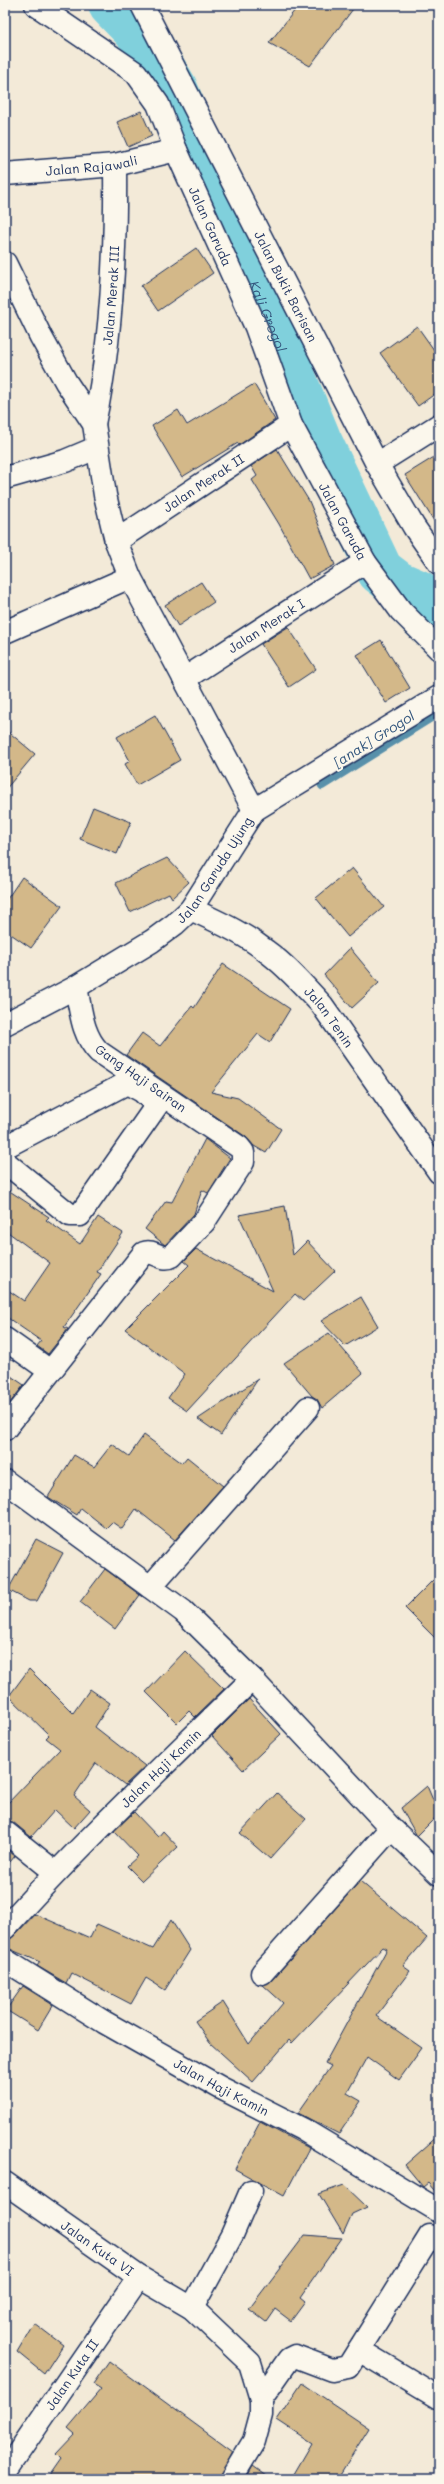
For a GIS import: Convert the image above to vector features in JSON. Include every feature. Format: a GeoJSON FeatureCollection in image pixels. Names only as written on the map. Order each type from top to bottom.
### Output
{"type":"FeatureCollection","features":[{"type":"Feature","properties":{"kind":"street","name":"Jalan Bukit Barisan"},"geometry":{"type":"LineString","coordinates":[[142,5],[377,464],[414,527],[439,563]]}},
{"type":"Feature","properties":{"kind":"street","name":"Jalan Garuda"},"geometry":{"type":"LineString","coordinates":[[48,8],[136,73],[158,104],[176,150],[256,327],[291,426],[357,567],[439,649]]}},
{"type":"Feature","properties":{"kind":"street","name":"Jalan Rajawali"},"geometry":{"type":"LineString","coordinates":[[5,174],[115,165],[176,150]]}},
{"type":"Feature","properties":{"kind":"street","name":"Jalan Merak III"},"geometry":{"type":"LineString","coordinates":[[94,424],[105,370],[108,337],[115,165]]}},
{"type":"Feature","properties":{"kind":"street"},"geometry":{"type":"LineString","coordinates":[[5,263],[55,363],[94,424],[96,448],[116,541],[130,577],[254,810]]}},
{"type":"Feature","properties":{"kind":"street"},"geometry":{"type":"LineString","coordinates":[[377,464],[439,425]]}},
{"type":"Feature","properties":{"kind":"street","name":"Jalan Merak II"},"geometry":{"type":"LineString","coordinates":[[116,541],[291,426]]}},
{"type":"Feature","properties":{"kind":"street"},"geometry":{"type":"LineString","coordinates":[[5,478],[65,461],[96,448]]}},
{"type":"Feature","properties":{"kind":"street","name":"Jalan Merak I"},"geometry":{"type":"LineString","coordinates":[[184,679],[357,567]]}},
{"type":"Feature","properties":{"kind":"street"},"geometry":{"type":"LineString","coordinates":[[5,632],[130,577]]}},
{"type":"Feature","properties":{"kind":"street","name":"Jalan Garuda Ujung"},"geometry":{"type":"LineString","coordinates":[[5,1024],[76,987],[152,941],[175,924],[190,909],[254,810],[439,697]]}},
{"type":"Feature","properties":{"kind":"street","name":"Jalan Tenin"},"geometry":{"type":"LineString","coordinates":[[190,909],[223,924],[265,950],[306,988],[322,1005],[436,1168]]}},
{"type":"Feature","properties":{"kind":"street","name":"Gang Haji Sairan"},"geometry":{"type":"LineString","coordinates":[[50,1371],[144,1253],[152,1252],[168,1258],[204,1222],[243,1162],[243,1152],[239,1146],[95,1048],[85,1031],[76,987]]}},
{"type":"Feature","properties":{"kind":"street"},"geometry":{"type":"LineString","coordinates":[[5,1146],[127,1082],[142,1091],[157,1105],[80,1215],[70,1215],[5,1162]]}},
{"type":"Feature","properties":{"kind":"street"},"geometry":{"type":"LineString","coordinates":[[5,1339],[50,1371],[5,1429]]}},
{"type":"Feature","properties":{"kind":"street"},"geometry":{"type":"LineString","coordinates":[[150,1587],[308,1408]]}},
{"type":"Feature","properties":{"kind":"street"},"geometry":{"type":"LineString","coordinates":[[5,1481],[183,1611],[252,1679],[390,1828],[439,1874]]}},
{"type":"Feature","properties":{"kind":"street","name":"Jalan Haji Kamin"},"geometry":{"type":"LineString","coordinates":[[5,1928],[55,1872],[90,1840],[252,1679]]}},
{"type":"Feature","properties":{"kind":"street"},"geometry":{"type":"LineString","coordinates":[[262,1973],[390,1828]]}},
{"type":"Feature","properties":{"kind":"street"},"geometry":{"type":"LineString","coordinates":[[5,1832],[55,1872]]}},
{"type":"Feature","properties":{"kind":"street","name":"Jalan Haji Kamin"},"geometry":{"type":"LineString","coordinates":[[5,1960],[104,2022],[221,2088],[302,2129],[439,2211]]}},
{"type":"Feature","properties":{"kind":"street","name":"Jalan Kuta VI"},"geometry":{"type":"LineString","coordinates":[[5,2183],[139,2277],[192,2308],[250,2363],[261,2399]]}},
{"type":"Feature","properties":{"kind":"street"},"geometry":{"type":"LineString","coordinates":[[192,2308],[232,2235],[251,2191]]}},
{"type":"Feature","properties":{"kind":"street"},"geometry":{"type":"LineString","coordinates":[[231,2479],[254,2441],[261,2415],[261,2399],[288,2359],[296,2356],[332,2370],[348,2367],[430,2236]]}},
{"type":"Feature","properties":{"kind":"street","name":"Jalan Kuta II"},"geometry":{"type":"LineString","coordinates":[[5,2472],[139,2277]]}},
{"type":"Feature","properties":{"kind":"street"},"geometry":{"type":"LineString","coordinates":[[359,2350],[439,2398]]}},
{"type":"Feature","properties":{"kind":"building"},"geometry":{"type":"Polygon","coordinates":[[[299,5],[356,5],[310,66],[269,43],[299,5]]]}},
{"type":"Feature","properties":{"kind":"building"},"geometry":{"type":"Polygon","coordinates":[[[141,111],[152,136],[128,147],[117,122],[141,111]]]}},
{"type":"Feature","properties":{"kind":"building"},"geometry":{"type":"Polygon","coordinates":[[[196,248],[213,273],[158,311],[141,286],[196,248]]]}},
{"type":"Feature","properties":{"kind":"building"},"geometry":{"type":"Polygon","coordinates":[[[417,326],[439,357],[439,391],[418,406],[380,353],[417,326]]]}},
{"type":"Feature","properties":{"kind":"building"},"geometry":{"type":"Polygon","coordinates":[[[254,384],[275,420],[239,445],[238,443],[182,477],[152,426],[178,410],[187,425],[254,384]]]}},
{"type":"Feature","properties":{"kind":"building"},"geometry":{"type":"Polygon","coordinates":[[[277,449],[309,501],[335,565],[309,579],[279,524],[252,480],[257,476],[251,466],[277,449]]]}},
{"type":"Feature","properties":{"kind":"building"},"geometry":{"type":"Polygon","coordinates":[[[439,454],[439,529],[405,475],[439,454]]]}},
{"type":"Feature","properties":{"kind":"building"},"geometry":{"type":"Polygon","coordinates":[[[201,582],[214,602],[178,626],[165,605],[201,582]]]}},
{"type":"Feature","properties":{"kind":"building"},"geometry":{"type":"Polygon","coordinates":[[[288,627],[316,669],[289,687],[261,644],[288,627]]]}},
{"type":"Feature","properties":{"kind":"building"},"geometry":{"type":"Polygon","coordinates":[[[381,640],[410,688],[386,703],[357,655],[381,640]]]}},
{"type":"Feature","properties":{"kind":"building"},"geometry":{"type":"Polygon","coordinates":[[[155,715],[180,760],[137,785],[125,764],[130,761],[117,737],[155,715]]]}},
{"type":"Feature","properties":{"kind":"building"},"geometry":{"type":"Polygon","coordinates":[[[5,729],[35,754],[5,790],[5,729]]]}},
{"type":"Feature","properties":{"kind":"building"},"geometry":{"type":"Polygon","coordinates":[[[93,807],[131,822],[117,854],[80,839],[93,807]]]}},
{"type":"Feature","properties":{"kind":"building"},"geometry":{"type":"Polygon","coordinates":[[[167,858],[189,882],[172,898],[169,893],[130,912],[116,883],[167,858]]]}},
{"type":"Feature","properties":{"kind":"building"},"geometry":{"type":"Polygon","coordinates":[[[352,868],[384,907],[348,937],[316,898],[352,868]]]}},
{"type":"Feature","properties":{"kind":"building"},"geometry":{"type":"Polygon","coordinates":[[[22,877],[62,906],[31,948],[5,930],[5,902],[22,877]]]}},
{"type":"Feature","properties":{"kind":"building"},"geometry":{"type":"Polygon","coordinates":[[[350,948],[379,983],[352,1008],[324,975],[350,948]]]}},
{"type":"Feature","properties":{"kind":"building"},"geometry":{"type":"Polygon","coordinates":[[[223,964],[290,1009],[270,1042],[258,1034],[211,1092],[238,1098],[281,1129],[266,1153],[254,1146],[246,1137],[126,1055],[142,1033],[160,1046],[192,1006],[194,1008],[223,964]]]}},
{"type":"Feature","properties":{"kind":"building"},"geometry":{"type":"Polygon","coordinates":[[[205,1139],[230,1158],[208,1193],[202,1190],[194,1214],[165,1245],[145,1229],[166,1201],[172,1202],[205,1139]]]}},
{"type":"Feature","properties":{"kind":"building"},"geometry":{"type":"Polygon","coordinates":[[[5,1188],[49,1217],[46,1220],[80,1244],[98,1217],[123,1233],[97,1272],[101,1274],[64,1327],[68,1329],[48,1354],[37,1346],[41,1341],[5,1316],[5,1288],[24,1301],[50,1263],[5,1230],[5,1188]]]}},
{"type":"Feature","properties":{"kind":"building"},"geometry":{"type":"Polygon","coordinates":[[[285,1206],[293,1255],[307,1241],[335,1271],[303,1301],[295,1294],[187,1411],[168,1398],[185,1374],[125,1329],[189,1265],[184,1261],[196,1249],[273,1291],[239,1215],[285,1206]]]}},
{"type":"Feature","properties":{"kind":"building"},"geometry":{"type":"Polygon","coordinates":[[[361,1297],[378,1326],[345,1346],[321,1321],[361,1297]]]}},
{"type":"Feature","properties":{"kind":"building"},"geometry":{"type":"Polygon","coordinates":[[[329,1333],[363,1373],[322,1408],[317,1399],[312,1396],[284,1363],[329,1333]]]}},
{"type":"Feature","properties":{"kind":"building"},"geometry":{"type":"Polygon","coordinates":[[[5,1372],[24,1385],[5,1409],[5,1372]]]}},
{"type":"Feature","properties":{"kind":"building"},"geometry":{"type":"Polygon","coordinates":[[[258,1379],[221,1435],[198,1419],[258,1379]]]}},
{"type":"Feature","properties":{"kind":"building"},"geometry":{"type":"Polygon","coordinates":[[[144,1435],[182,1463],[187,1457],[223,1486],[175,1540],[136,1509],[122,1529],[112,1522],[106,1528],[81,1508],[77,1515],[48,1497],[74,1455],[94,1467],[112,1444],[129,1456],[144,1435]]]}},
{"type":"Feature","properties":{"kind":"building"},"geometry":{"type":"Polygon","coordinates":[[[36,1539],[63,1553],[37,1601],[29,1601],[8,1590],[36,1539]]]}},
{"type":"Feature","properties":{"kind":"building"},"geometry":{"type":"Polygon","coordinates":[[[105,1569],[140,1595],[115,1629],[80,1602],[105,1569]]]}},
{"type":"Feature","properties":{"kind":"building"},"geometry":{"type":"Polygon","coordinates":[[[439,1574],[439,1642],[405,1608],[439,1574]]]}},
{"type":"Feature","properties":{"kind":"building"},"geometry":{"type":"Polygon","coordinates":[[[185,1651],[224,1689],[195,1717],[189,1711],[177,1723],[146,1692],[185,1651]]]}},
{"type":"Feature","properties":{"kind":"building"},"geometry":{"type":"Polygon","coordinates":[[[29,1669],[73,1713],[90,1689],[110,1703],[95,1727],[145,1766],[125,1785],[96,1763],[74,1796],[90,1810],[74,1828],[55,1810],[31,1837],[13,1822],[5,1820],[5,1806],[60,1749],[46,1738],[49,1735],[9,1696],[29,1669]]]}},
{"type":"Feature","properties":{"kind":"building"},"geometry":{"type":"Polygon","coordinates":[[[249,1699],[281,1734],[243,1770],[212,1736],[249,1699]]]}},
{"type":"Feature","properties":{"kind":"building"},"geometry":{"type":"Polygon","coordinates":[[[427,1786],[439,1814],[417,1836],[401,1808],[427,1786]]]}},
{"type":"Feature","properties":{"kind":"building"},"geometry":{"type":"Polygon","coordinates":[[[277,1793],[306,1819],[270,1859],[240,1833],[277,1793]]]}},
{"type":"Feature","properties":{"kind":"building"},"geometry":{"type":"Polygon","coordinates":[[[134,1812],[158,1837],[163,1831],[178,1847],[142,1881],[127,1866],[138,1856],[114,1831],[134,1812]]]}},
{"type":"Feature","properties":{"kind":"building"},"geometry":{"type":"Polygon","coordinates":[[[5,1848],[15,1856],[5,1868],[5,1848]]]}},
{"type":"Feature","properties":{"kind":"building"},"geometry":{"type":"Polygon","coordinates":[[[360,1881],[427,1938],[403,1966],[410,1971],[376,2016],[422,2048],[399,2080],[367,2057],[347,2093],[361,2101],[339,2134],[298,2113],[331,2066],[325,2063],[387,1949],[383,1947],[292,2043],[289,2040],[253,2082],[210,2043],[195,2021],[223,2002],[249,2044],[283,2003],[263,1985],[271,1981],[360,1881]]]}},
{"type":"Feature","properties":{"kind":"building"},"geometry":{"type":"Polygon","coordinates":[[[35,1914],[90,1938],[97,1924],[153,1949],[171,1920],[190,1950],[165,1990],[146,1978],[131,2004],[71,1973],[66,1983],[37,1966],[40,1962],[5,1947],[5,1940],[14,1936],[35,1914]]]}},
{"type":"Feature","properties":{"kind":"building"},"geometry":{"type":"Polygon","coordinates":[[[23,1986],[53,2005],[38,2030],[6,2010],[23,1986]]]}},
{"type":"Feature","properties":{"kind":"building"},"geometry":{"type":"Polygon","coordinates":[[[260,2122],[309,2148],[284,2196],[235,2169],[260,2122]]]}},
{"type":"Feature","properties":{"kind":"building"},"geometry":{"type":"Polygon","coordinates":[[[439,2135],[439,2196],[428,2183],[423,2187],[405,2165],[439,2135]]]}},
{"type":"Feature","properties":{"kind":"building"},"geometry":{"type":"Polygon","coordinates":[[[344,2185],[367,2207],[352,2214],[343,2234],[319,2194],[344,2185]]]}},
{"type":"Feature","properties":{"kind":"building"},"geometry":{"type":"Polygon","coordinates":[[[305,2235],[342,2238],[300,2298],[305,2302],[291,2321],[275,2309],[266,2322],[249,2309],[305,2235]]]}},
{"type":"Feature","properties":{"kind":"building"},"geometry":{"type":"Polygon","coordinates":[[[34,2323],[63,2345],[44,2374],[17,2352],[34,2323]]]}},
{"type":"Feature","properties":{"kind":"building"},"geometry":{"type":"Polygon","coordinates":[[[109,2361],[233,2452],[219,2479],[47,2479],[61,2459],[56,2454],[75,2434],[68,2428],[101,2389],[93,2384],[109,2361]]]}},
{"type":"Feature","properties":{"kind":"building"},"geometry":{"type":"Polygon","coordinates":[[[302,2383],[369,2428],[337,2479],[291,2479],[312,2443],[277,2420],[302,2383]]]}},
{"type":"Feature","properties":{"kind":"building"},"geometry":{"type":"Polygon","coordinates":[[[253,2466],[271,2479],[246,2479],[253,2466]]]}},
{"type":"Feature","properties":{"kind":"waterway","name":"Kali Grogol"},"geometry":{"type":"LineString","coordinates":[[112,5],[144,38],[174,88],[318,440],[380,571],[397,584],[418,593],[439,614]]}},
{"type":"Feature","properties":{"kind":"waterway","name":"[anak] Grogol"},"geometry":{"type":"LineString","coordinates":[[322,786],[439,713]]}}]}
